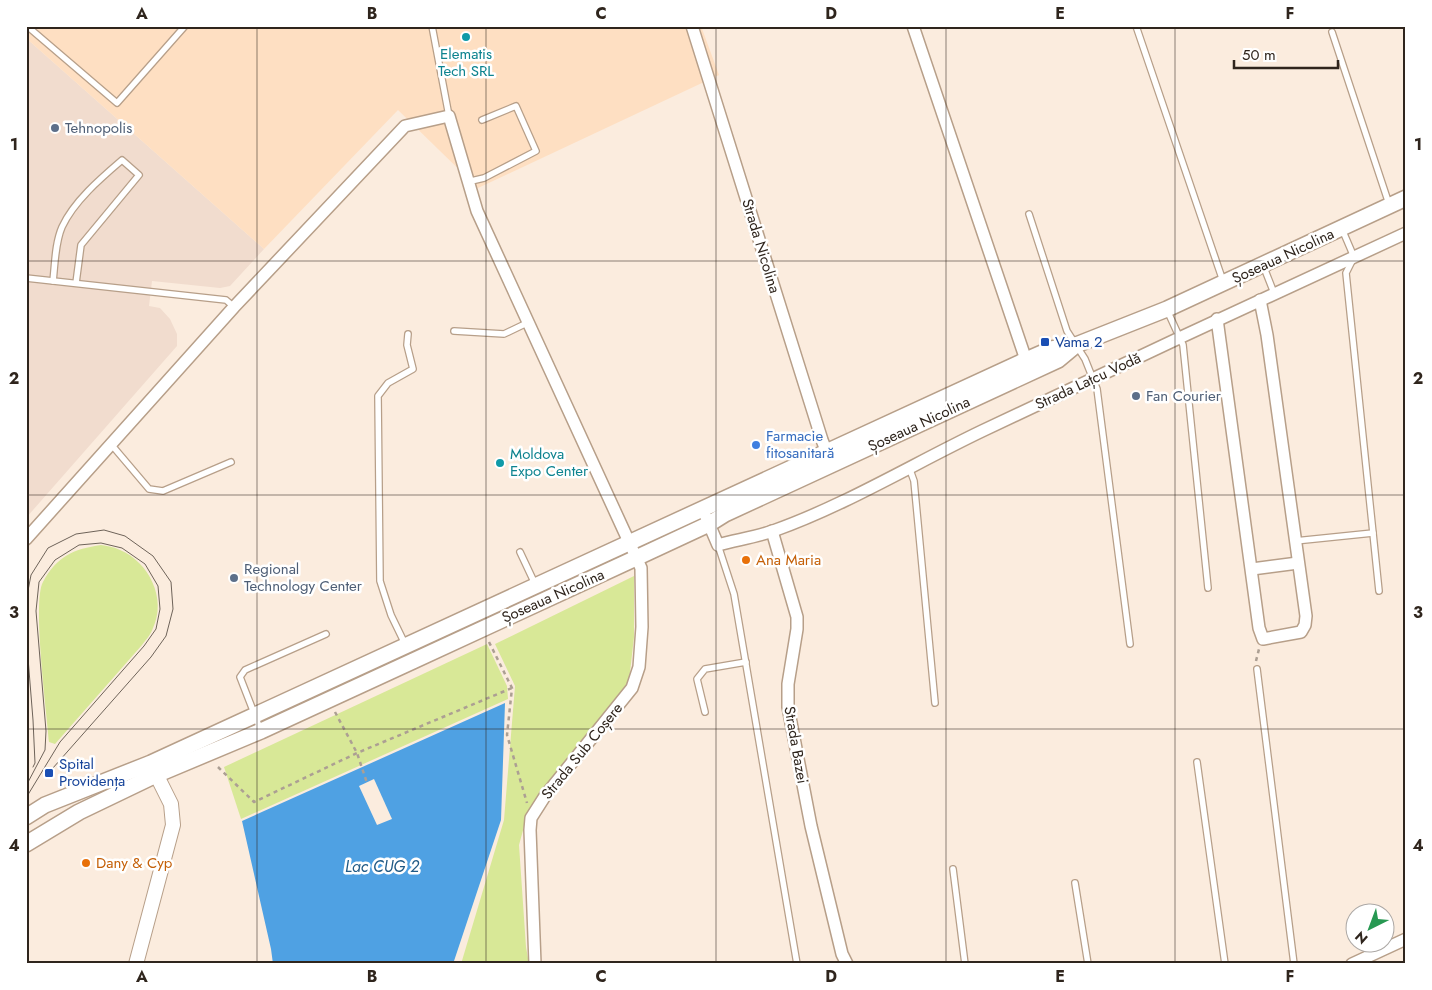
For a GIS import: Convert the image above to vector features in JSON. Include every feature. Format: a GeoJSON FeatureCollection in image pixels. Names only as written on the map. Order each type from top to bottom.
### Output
{"type":"FeatureCollection","features":[{"type":"Feature","properties":{"kind":"main road","name":"Șoseaua Nicolina"},"geometry":{"type":"LineString","coordinates":[[26,817],[45,805],[261,731],[709,524],[829,458],[1026,360],[1051,349],[1076,345],[1167,309],[1406,198]]}},
{"type":"Feature","properties":{"kind":"main road","name":"Șoseaua Nicolina"},"geometry":{"type":"LineString","coordinates":[[26,844],[153,769],[254,716],[702,509],[829,458],[1058,360],[1076,345]]}},
{"type":"Feature","properties":{"kind":"street","name":"Strada Nicolina"},"geometry":{"type":"LineString","coordinates":[[692,26],[829,458]]}},
{"type":"Feature","properties":{"kind":"street"},"geometry":{"type":"LineString","coordinates":[[913,26],[1026,360]]}},
{"type":"Feature","properties":{"kind":"street","name":"Strada Sub Coșere"},"geometry":{"type":"LineString","coordinates":[[449,116],[477,211],[641,568],[642,627],[639,667],[632,688],[545,796],[532,818],[530,830],[535,964]]}},
{"type":"Feature","properties":{"kind":"street"},"geometry":{"type":"LineString","coordinates":[[26,539],[110,443],[234,307],[405,126],[449,116]]}},
{"type":"Feature","properties":{"kind":"street","name":"Strada Lațcu Vodă"},"geometry":{"type":"LineString","coordinates":[[772,531],[856,495],[981,431],[1406,233]]}},
{"type":"Feature","properties":{"kind":"street"},"geometry":{"type":"LineString","coordinates":[[1217,320],[1259,628],[1263,638],[1300,632],[1305,625],[1306,616],[1268,334],[1260,300]]}},
{"type":"Feature","properties":{"kind":"street"},"geometry":{"type":"LineString","coordinates":[[702,509],[718,545],[772,531]]}},
{"type":"Feature","properties":{"kind":"street","name":"Strada Bazei"},"geometry":{"type":"LineString","coordinates":[[772,531],[797,617],[797,629],[788,684],[788,707],[811,826],[842,954],[847,964]]}},
{"type":"Feature","properties":{"kind":"street"},"geometry":{"type":"LineString","coordinates":[[1252,569],[1298,563]]}},
{"type":"Feature","properties":{"kind":"street"},"geometry":{"type":"LineString","coordinates":[[136,964],[173,825],[171,804],[153,769]]}},
{"type":"Feature","properties":{"kind":"street"},"geometry":{"type":"LineString","coordinates":[[1352,964],[1406,939]]}},
{"type":"Feature","properties":{"kind":"lane"},"geometry":{"type":"LineString","coordinates":[[28,26],[117,103],[185,26]]}},
{"type":"Feature","properties":{"kind":"lane"},"geometry":{"type":"LineString","coordinates":[[432,26],[449,116]]}},
{"type":"Feature","properties":{"kind":"lane"},"geometry":{"type":"LineString","coordinates":[[1136,26],[1224,283]]}},
{"type":"Feature","properties":{"kind":"lane"},"geometry":{"type":"LineString","coordinates":[[1332,32],[1389,206]]}},
{"type":"Feature","properties":{"kind":"lane"},"geometry":{"type":"LineString","coordinates":[[467,182],[484,178],[536,151],[516,106],[482,120]]}},
{"type":"Feature","properties":{"kind":"lane"},"geometry":{"type":"LineString","coordinates":[[53,281],[62,227],[98,180],[122,160],[139,175],[81,246],[76,283]]}},
{"type":"Feature","properties":{"kind":"lane"},"geometry":{"type":"LineString","coordinates":[[1029,214],[1067,331],[1085,359],[1098,389],[1130,644]]}},
{"type":"Feature","properties":{"kind":"lane"},"geometry":{"type":"LineString","coordinates":[[1342,228],[1354,257],[1346,273],[1379,592]]}},
{"type":"Feature","properties":{"kind":"lane"},"geometry":{"type":"LineString","coordinates":[[1263,265],[1274,293]]}},
{"type":"Feature","properties":{"kind":"lane"},"geometry":{"type":"LineString","coordinates":[[26,278],[226,300],[234,307]]}},
{"type":"Feature","properties":{"kind":"lane"},"geometry":{"type":"LineString","coordinates":[[1167,309],[1183,345],[1208,588]]}},
{"type":"Feature","properties":{"kind":"lane"},"geometry":{"type":"LineString","coordinates":[[454,331],[504,334],[527,323]]}},
{"type":"Feature","properties":{"kind":"lane"},"geometry":{"type":"LineString","coordinates":[[408,334],[407,345],[412,369],[388,383],[378,396],[380,581],[391,615],[413,661]]}},
{"type":"Feature","properties":{"kind":"lane"},"geometry":{"type":"LineString","coordinates":[[110,443],[149,489],[163,491],[231,462]]}},
{"type":"Feature","properties":{"kind":"lane"},"geometry":{"type":"LineString","coordinates":[[909,468],[914,481],[935,703]]}},
{"type":"Feature","properties":{"kind":"lane"},"geometry":{"type":"LineString","coordinates":[[1295,541],[1373,533]]}},
{"type":"Feature","properties":{"kind":"lane"},"geometry":{"type":"LineString","coordinates":[[718,545],[734,594],[798,964]]}},
{"type":"Feature","properties":{"kind":"lane"},"geometry":{"type":"LineString","coordinates":[[520,552],[543,600]]}},
{"type":"Feature","properties":{"kind":"lane"},"geometry":{"type":"LineString","coordinates":[[261,731],[240,677],[245,670],[326,634]]}},
{"type":"Feature","properties":{"kind":"lane"},"geometry":{"type":"LineString","coordinates":[[705,712],[697,679],[705,669],[746,662]]}},
{"type":"Feature","properties":{"kind":"lane"},"geometry":{"type":"LineString","coordinates":[[1257,669],[1294,964]]}},
{"type":"Feature","properties":{"kind":"lane"},"geometry":{"type":"LineString","coordinates":[[1197,762],[1225,964]]}},
{"type":"Feature","properties":{"kind":"lane"},"geometry":{"type":"LineString","coordinates":[[954,869],[965,964]]}},
{"type":"Feature","properties":{"kind":"lane"},"geometry":{"type":"LineString","coordinates":[[1075,883],[1088,964]]}},
{"type":"Feature","properties":{"kind":"path"},"geometry":{"type":"LineString","coordinates":[[1257,669],[1256,658],[1263,638]]}},
{"type":"Feature","properties":{"kind":"path"},"geometry":{"type":"LineString","coordinates":[[488,640],[512,688],[508,735],[532,818]]}},
{"type":"Feature","properties":{"kind":"path"},"geometry":{"type":"LineString","coordinates":[[218,767],[254,802],[357,753],[512,688]]}},
{"type":"Feature","properties":{"kind":"path"},"geometry":{"type":"LineString","coordinates":[[335,712],[357,753],[367,783]]}},
{"type":"Feature","properties":{"kind":"shaded area"},"geometry":{"type":"Polygon","coordinates":[[[26,26],[701,26],[719,75],[478,188],[398,110],[264,249],[26,38],[26,26]]]}},
{"type":"Feature","properties":{"kind":"shaded area"},"geometry":{"type":"Polygon","coordinates":[[[26,38],[264,249],[230,286],[220,288],[152,281],[149,306],[160,308],[170,319],[177,334],[177,346],[26,518],[26,38]]]}},
{"type":"Feature","properties":{"kind":"green space"},"geometry":{"type":"Polygon","coordinates":[[[101,545],[120,550],[139,563],[147,572],[156,594],[158,605],[157,617],[144,643],[55,744],[49,742],[43,684],[39,611],[40,593],[48,573],[60,560],[74,552],[101,545]]]}},
{"type":"Feature","properties":{"kind":"green space"},"geometry":{"type":"Polygon","coordinates":[[[634,576],[634,637],[629,681],[528,812],[519,845],[526,947],[529,964],[461,964],[504,820],[515,686],[495,644],[634,576]]]}},
{"type":"Feature","properties":{"kind":"green space"},"geometry":{"type":"Polygon","coordinates":[[[487,644],[507,686],[508,699],[241,819],[224,767],[487,644]]]}},
{"type":"Feature","properties":{"kind":"water","name":"Lac CUG 2"},"geometry":{"type":"Polygon","coordinates":[[[505,703],[501,820],[453,964],[273,964],[242,821],[505,703]]]}},
{"type":"Feature","properties":{"kind":"pier"},"geometry":{"type":"Polygon","coordinates":[[[374,779],[392,819],[377,825],[359,786],[374,779]]]}},
{"type":"Feature","properties":{"kind":"tram line"},"geometry":{"type":"LineString","coordinates":[[26,601],[31,575],[48,548],[76,534],[104,530],[125,536],[153,556],[171,582],[173,609],[166,636],[151,657],[45,777]]}},
{"type":"Feature","properties":{"kind":"tram line"},"geometry":{"type":"LineString","coordinates":[[26,786],[45,750],[46,731],[36,611],[39,582],[55,560],[79,545],[101,543],[122,548],[145,564],[158,586],[160,609],[156,629],[144,646],[60,742],[26,798]]}},
{"type":"Feature","properties":{"kind":"tram line"},"geometry":{"type":"LineString","coordinates":[[26,633],[33,720],[35,763],[33,767]]}},
{"type":"Feature","properties":{"kind":"place","name":"Elematis Tech SRL"},"geometry":{"type":"Point","coordinates":[466,37]}},
{"type":"Feature","properties":{"kind":"place","name":"Tehnopolis"},"geometry":{"type":"Point","coordinates":[55,128]}},
{"type":"Feature","properties":{"kind":"place","name":"Vama 2"},"geometry":{"type":"Point","coordinates":[1045,342]}},
{"type":"Feature","properties":{"kind":"place","name":"Fan Courier"},"geometry":{"type":"Point","coordinates":[1136,396]}},
{"type":"Feature","properties":{"kind":"place","name":"Farmacie fitosanitară"},"geometry":{"type":"Point","coordinates":[756,445]}},
{"type":"Feature","properties":{"kind":"place","name":"Moldova Expo Center"},"geometry":{"type":"Point","coordinates":[500,463]}},
{"type":"Feature","properties":{"kind":"place","name":"Ana Maria"},"geometry":{"type":"Point","coordinates":[746,560]}},
{"type":"Feature","properties":{"kind":"place","name":"Regional Technology Center"},"geometry":{"type":"Point","coordinates":[234,578]}},
{"type":"Feature","properties":{"kind":"place","name":"Spital Providența"},"geometry":{"type":"Point","coordinates":[49,773]}},
{"type":"Feature","properties":{"kind":"place","name":"Dany & Cyp"},"geometry":{"type":"Point","coordinates":[86,863]}}]}
